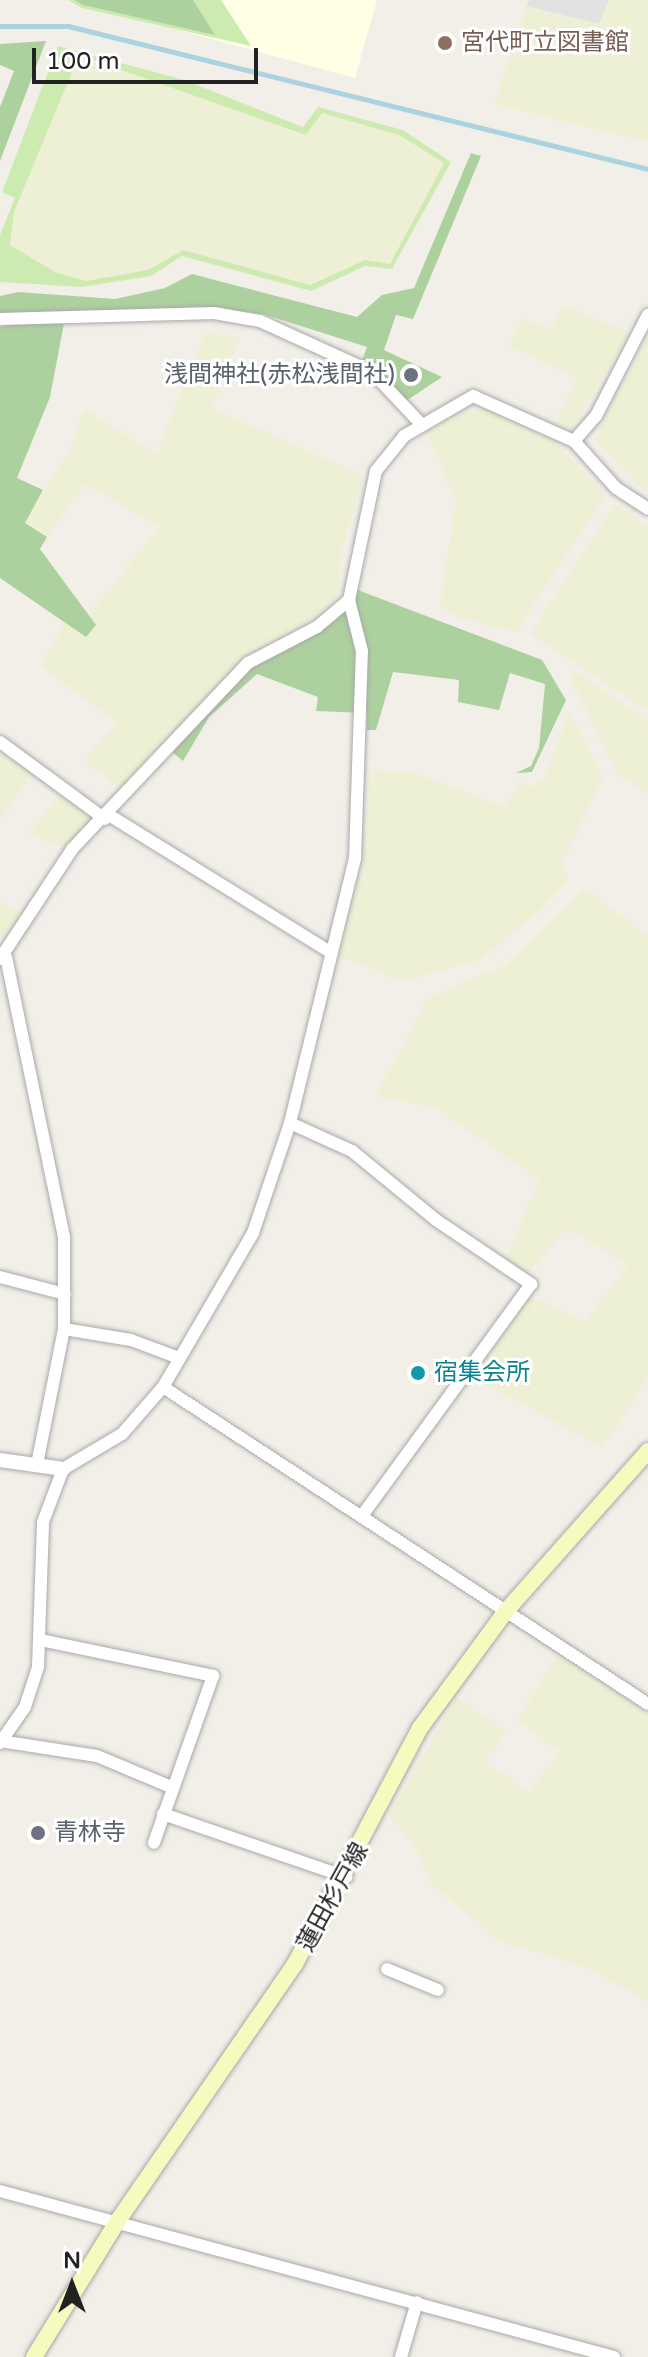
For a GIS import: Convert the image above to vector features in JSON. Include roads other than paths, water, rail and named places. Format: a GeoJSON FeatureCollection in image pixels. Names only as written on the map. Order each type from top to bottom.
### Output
{"type":"FeatureCollection","features":[{"type":"Feature","properties":{"kind":"main road","name":"蓮田杉戸線"},"geometry":{"type":"LineString","coordinates":[[34,2357],[119,2219],[295,1964],[346,1877],[420,1728],[506,1611],[648,1451]]}},
{"type":"Feature","properties":{"kind":"street"},"geometry":{"type":"LineString","coordinates":[[0,319],[199,313],[260,321],[372,372],[421,424]]}},
{"type":"Feature","properties":{"kind":"street"},"geometry":{"type":"LineString","coordinates":[[574,441],[596,416],[648,315]]}},
{"type":"Feature","properties":{"kind":"street"},"geometry":{"type":"LineString","coordinates":[[171,1787],[97,1756],[0,1742],[25,1707],[41,1640],[43,1522],[63,1469],[122,1434],[163,1387],[253,1233],[290,1123],[355,859],[363,731],[362,651],[349,600],[376,471],[387,451],[421,424],[473,396],[574,441],[616,488],[648,509]]}},
{"type":"Feature","properties":{"kind":"street"},"geometry":{"type":"LineString","coordinates":[[37,1464],[64,1329],[64,1237],[3,958],[73,848],[107,817],[248,663],[317,627],[349,600]]}},
{"type":"Feature","properties":{"kind":"street"},"geometry":{"type":"LineString","coordinates":[[0,742],[107,817],[332,953]]}},
{"type":"Feature","properties":{"kind":"street"},"geometry":{"type":"LineString","coordinates":[[290,1123],[352,1151],[436,1220],[531,1284],[362,1516]]}},
{"type":"Feature","properties":{"kind":"street"},"geometry":{"type":"LineString","coordinates":[[0,1277],[65,1294]]}},
{"type":"Feature","properties":{"kind":"street"},"geometry":{"type":"LineString","coordinates":[[64,1329],[131,1340],[179,1358]]}},
{"type":"Feature","properties":{"kind":"street"},"geometry":{"type":"LineString","coordinates":[[163,1387],[648,1704]]}},
{"type":"Feature","properties":{"kind":"street"},"geometry":{"type":"LineString","coordinates":[[0,1460],[63,1469]]}},
{"type":"Feature","properties":{"kind":"street"},"geometry":{"type":"LineString","coordinates":[[41,1640],[213,1676],[171,1787],[154,1843]]}},
{"type":"Feature","properties":{"kind":"street"},"geometry":{"type":"LineString","coordinates":[[163,1814],[346,1877]]}},
{"type":"Feature","properties":{"kind":"street"},"geometry":{"type":"LineString","coordinates":[[387,1969],[438,1990]]}},
{"type":"Feature","properties":{"kind":"street"},"geometry":{"type":"LineString","coordinates":[[0,2191],[119,2219],[614,2357]]}},
{"type":"Feature","properties":{"kind":"street"},"geometry":{"type":"LineString","coordinates":[[401,2357],[417,2302]]}},
{"type":"Feature","properties":{"kind":"waterway"},"geometry":{"type":"LineString","coordinates":[[0,26],[68,26],[648,169]]}},
{"type":"Feature","properties":{"kind":"place","name":"宮代町立図書館"},"geometry":{"type":"Point","coordinates":[445,43]}},
{"type":"Feature","properties":{"kind":"place","name":"浅間神社(赤松浅間社)"},"geometry":{"type":"Point","coordinates":[411,375]}},
{"type":"Feature","properties":{"kind":"place","name":"宿集会所"},"geometry":{"type":"Point","coordinates":[418,1373]}},
{"type":"Feature","properties":{"kind":"place","name":"青林寺"},"geometry":{"type":"Point","coordinates":[38,1833]}}]}
